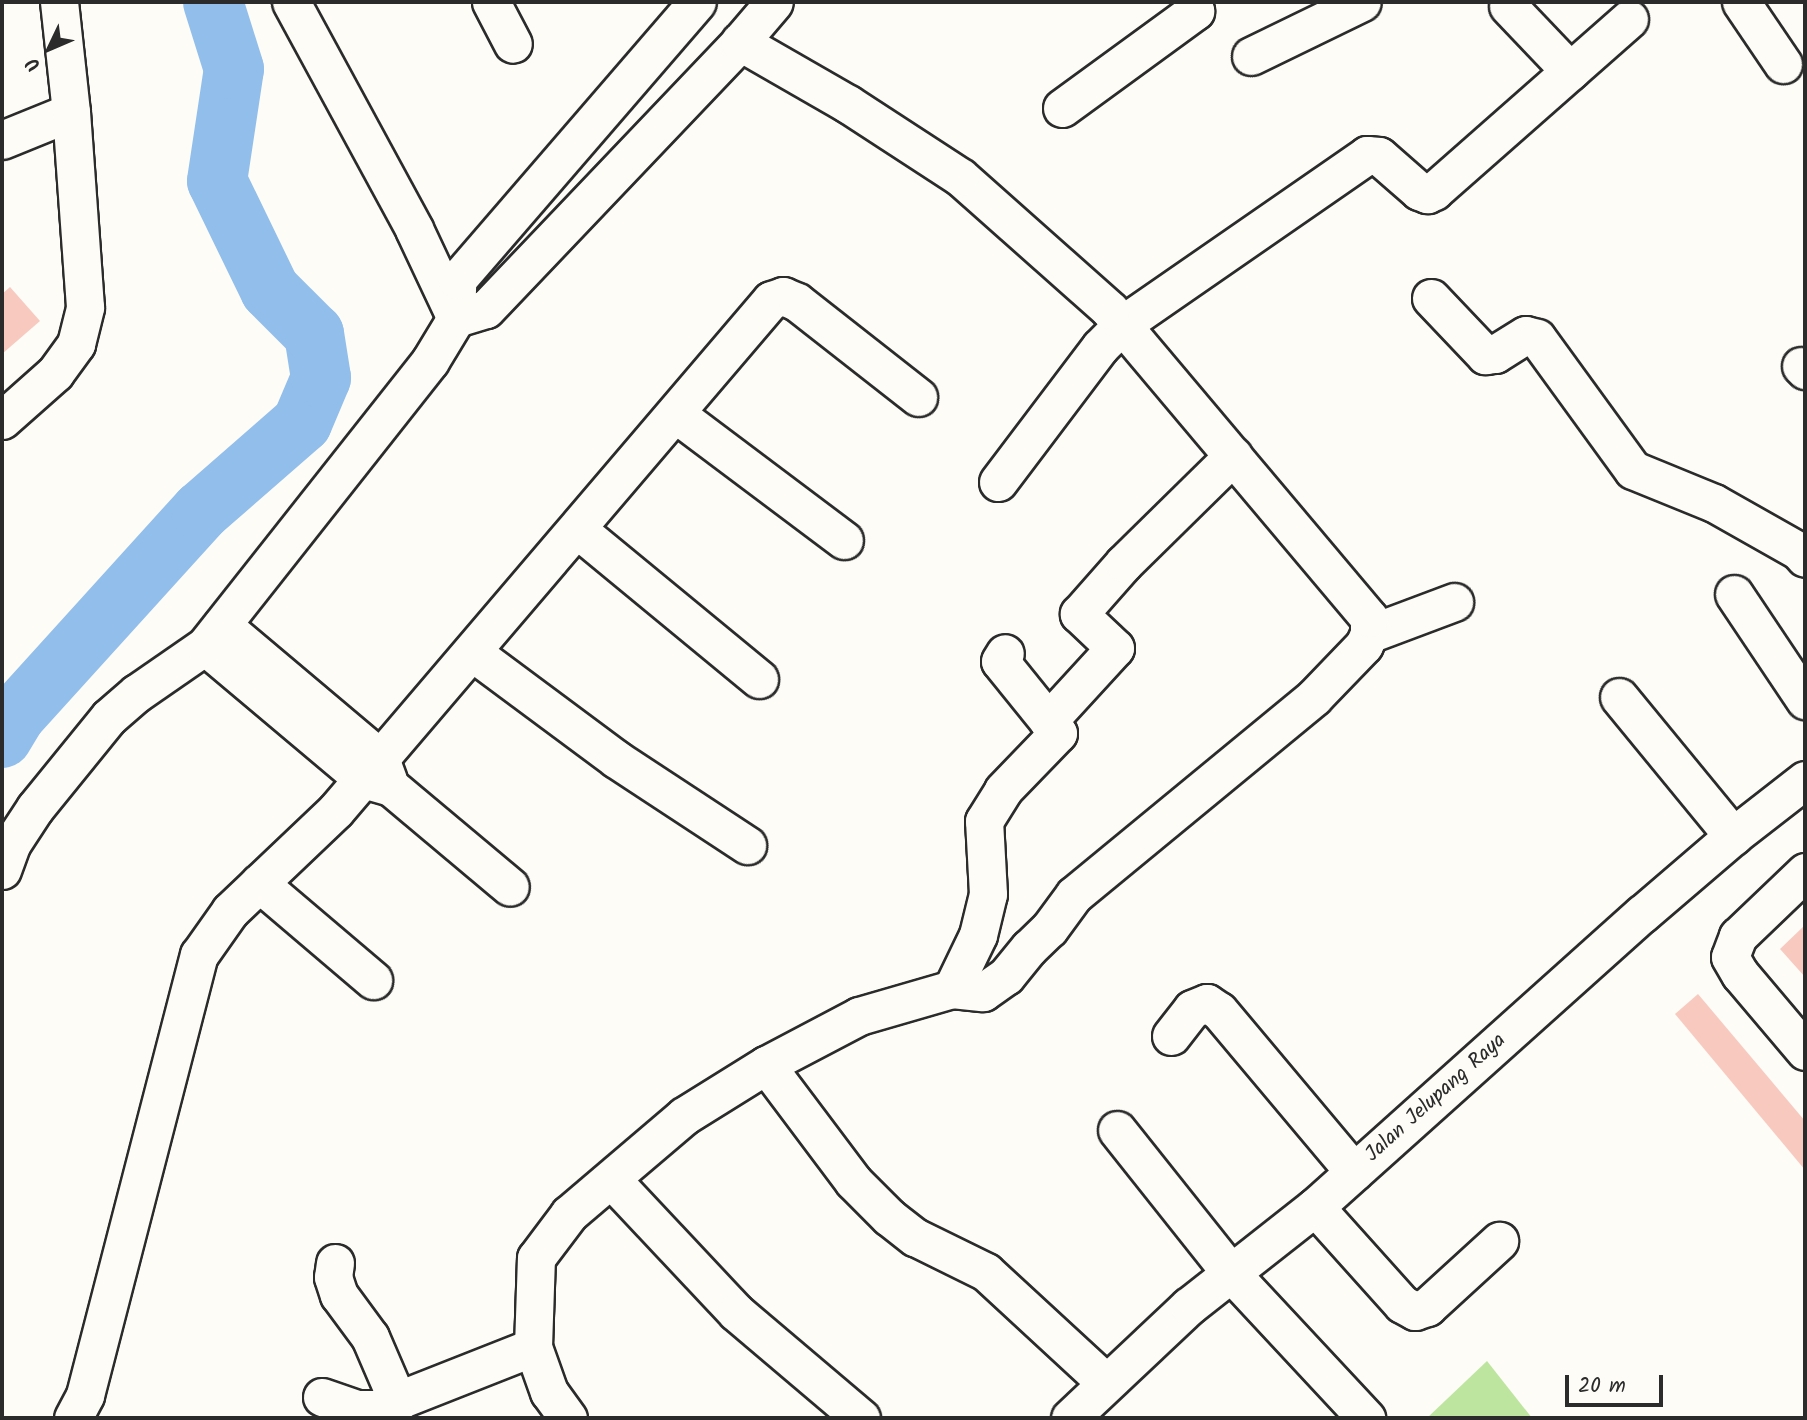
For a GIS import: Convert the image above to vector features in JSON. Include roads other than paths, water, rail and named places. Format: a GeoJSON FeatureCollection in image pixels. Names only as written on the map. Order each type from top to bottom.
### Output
{"type":"FeatureCollection","features":[{"type":"Feature","properties":{"kind":"street"},"geometry":{"type":"LineString","coordinates":[[2,419],[55,373],[76,344],[85,307],[71,112],[59,2]]}},
{"type":"Feature","properties":{"kind":"street"},"geometry":{"type":"LineString","coordinates":[[291,2],[414,229],[456,318]]}},
{"type":"Feature","properties":{"kind":"street"},"geometry":{"type":"LineString","coordinates":[[491,2],[513,44]]}},
{"type":"Feature","properties":{"kind":"street"},"geometry":{"type":"LineString","coordinates":[[2,870],[12,843],[35,808],[110,717],[137,693],[213,636],[430,361],[456,318],[457,280],[697,2]]}},
{"type":"Feature","properties":{"kind":"street"},"geometry":{"type":"LineString","coordinates":[[456,318],[486,309],[740,42],[774,2]]}},
{"type":"Feature","properties":{"kind":"street"},"geometry":{"type":"LineString","coordinates":[[1062,108],[1195,11],[1192,2]]}},
{"type":"Feature","properties":{"kind":"street"},"geometry":{"type":"LineString","coordinates":[[1251,56],[1362,2]]}},
{"type":"Feature","properties":{"kind":"street"},"geometry":{"type":"LineString","coordinates":[[1741,2],[1783,64]]}},
{"type":"Feature","properties":{"kind":"street"},"geometry":{"type":"LineString","coordinates":[[1508,6],[1570,71]]}},
{"type":"Feature","properties":{"kind":"street"},"geometry":{"type":"LineString","coordinates":[[998,482],[1086,364],[1123,324],[1367,155],[1379,156],[1419,191],[1427,194],[1434,191],[1629,19]]}},
{"type":"Feature","properties":{"kind":"street"},"geometry":{"type":"LineString","coordinates":[[568,1418],[549,1392],[533,1348],[536,1258],[569,1214],[684,1116],[766,1065],[859,1016],[952,989],[983,992],[1006,976],[1049,929],[1074,895],[1314,697],[1364,645],[1369,634],[1369,618],[1123,324],[960,177],[848,104],[740,42]]}},
{"type":"Feature","properties":{"kind":"street"},"geometry":{"type":"LineString","coordinates":[[2,140],[71,112]]}},
{"type":"Feature","properties":{"kind":"street"},"geometry":{"type":"LineString","coordinates":[[74,1418],[85,1395],[199,955],[230,911],[336,810],[378,775],[471,652],[771,300],[783,296],[797,302],[918,397]]}},
{"type":"Feature","properties":{"kind":"street"},"geometry":{"type":"LineString","coordinates":[[1431,298],[1485,355],[1495,354],[1526,335],[1537,338],[1633,470],[1714,503],[1803,550]]}},
{"type":"Feature","properties":{"kind":"street"},"geometry":{"type":"LineString","coordinates":[[676,414],[844,540]]}},
{"type":"Feature","properties":{"kind":"street"},"geometry":{"type":"LineString","coordinates":[[1048,721],[1115,648],[1079,614],[1124,563],[1233,456]]}},
{"type":"Feature","properties":{"kind":"street"},"geometry":{"type":"LineString","coordinates":[[577,529],[760,679]]}},
{"type":"Feature","properties":{"kind":"street"},"geometry":{"type":"LineString","coordinates":[[1734,594],[1805,700]]}},
{"type":"Feature","properties":{"kind":"street"},"geometry":{"type":"LineString","coordinates":[[1369,634],[1454,602]]}},
{"type":"Feature","properties":{"kind":"street"},"geometry":{"type":"LineString","coordinates":[[213,636],[510,887]]}},
{"type":"Feature","properties":{"kind":"street"},"geometry":{"type":"LineString","coordinates":[[471,652],[616,759],[747,845]]}},
{"type":"Feature","properties":{"kind":"street"},"geometry":{"type":"LineString","coordinates":[[952,989],[978,935],[988,894],[984,821],[1003,790],[1058,733],[1000,661],[1005,653]]}},
{"type":"Feature","properties":{"kind":"street"},"geometry":{"type":"LineString","coordinates":[[1619,697],[1733,835]]}},
{"type":"Feature","properties":{"kind":"street","name":"Jalan Jelupang Raya"},"geometry":{"type":"LineString","coordinates":[[1070,1418],[1105,1382],[1230,1272],[1315,1207],[1733,835],[1805,780]]}},
{"type":"Feature","properties":{"kind":"street"},"geometry":{"type":"LineString","coordinates":[[1805,872],[1738,936],[1730,957],[1740,974],[1805,1051]]}},
{"type":"Feature","properties":{"kind":"street"},"geometry":{"type":"LineString","coordinates":[[259,883],[373,980]]}},
{"type":"Feature","properties":{"kind":"street"},"geometry":{"type":"LineString","coordinates":[[1171,1036],[1192,1009],[1207,1003],[1219,1011],[1354,1172]]}},
{"type":"Feature","properties":{"kind":"street"},"geometry":{"type":"LineString","coordinates":[[766,1065],[853,1181],[889,1217],[915,1237],[986,1272],[1105,1382]]}},
{"type":"Feature","properties":{"kind":"street"},"geometry":{"type":"LineString","coordinates":[[1116,1130],[1230,1272],[1366,1418]]}},
{"type":"Feature","properties":{"kind":"street"},"geometry":{"type":"LineString","coordinates":[[612,1180],[736,1312],[860,1418]]}},
{"type":"Feature","properties":{"kind":"street"},"geometry":{"type":"LineString","coordinates":[[1315,1207],[1402,1304],[1415,1311],[1427,1307],[1499,1241]]}},
{"type":"Feature","properties":{"kind":"street"},"geometry":{"type":"LineString","coordinates":[[335,1263],[333,1277],[339,1296],[370,1337],[398,1402]]}},
{"type":"Feature","properties":{"kind":"street"},"geometry":{"type":"LineString","coordinates":[[322,1397],[356,1409],[376,1409],[533,1348]]}},
{"type":"Feature","properties":{"kind":"waterway"},"geometry":{"type":"LineString","coordinates":[[2,738],[15,716],[201,511],[302,423],[321,378],[314,334],[270,290],[217,181],[234,69],[213,2]]}}]}
